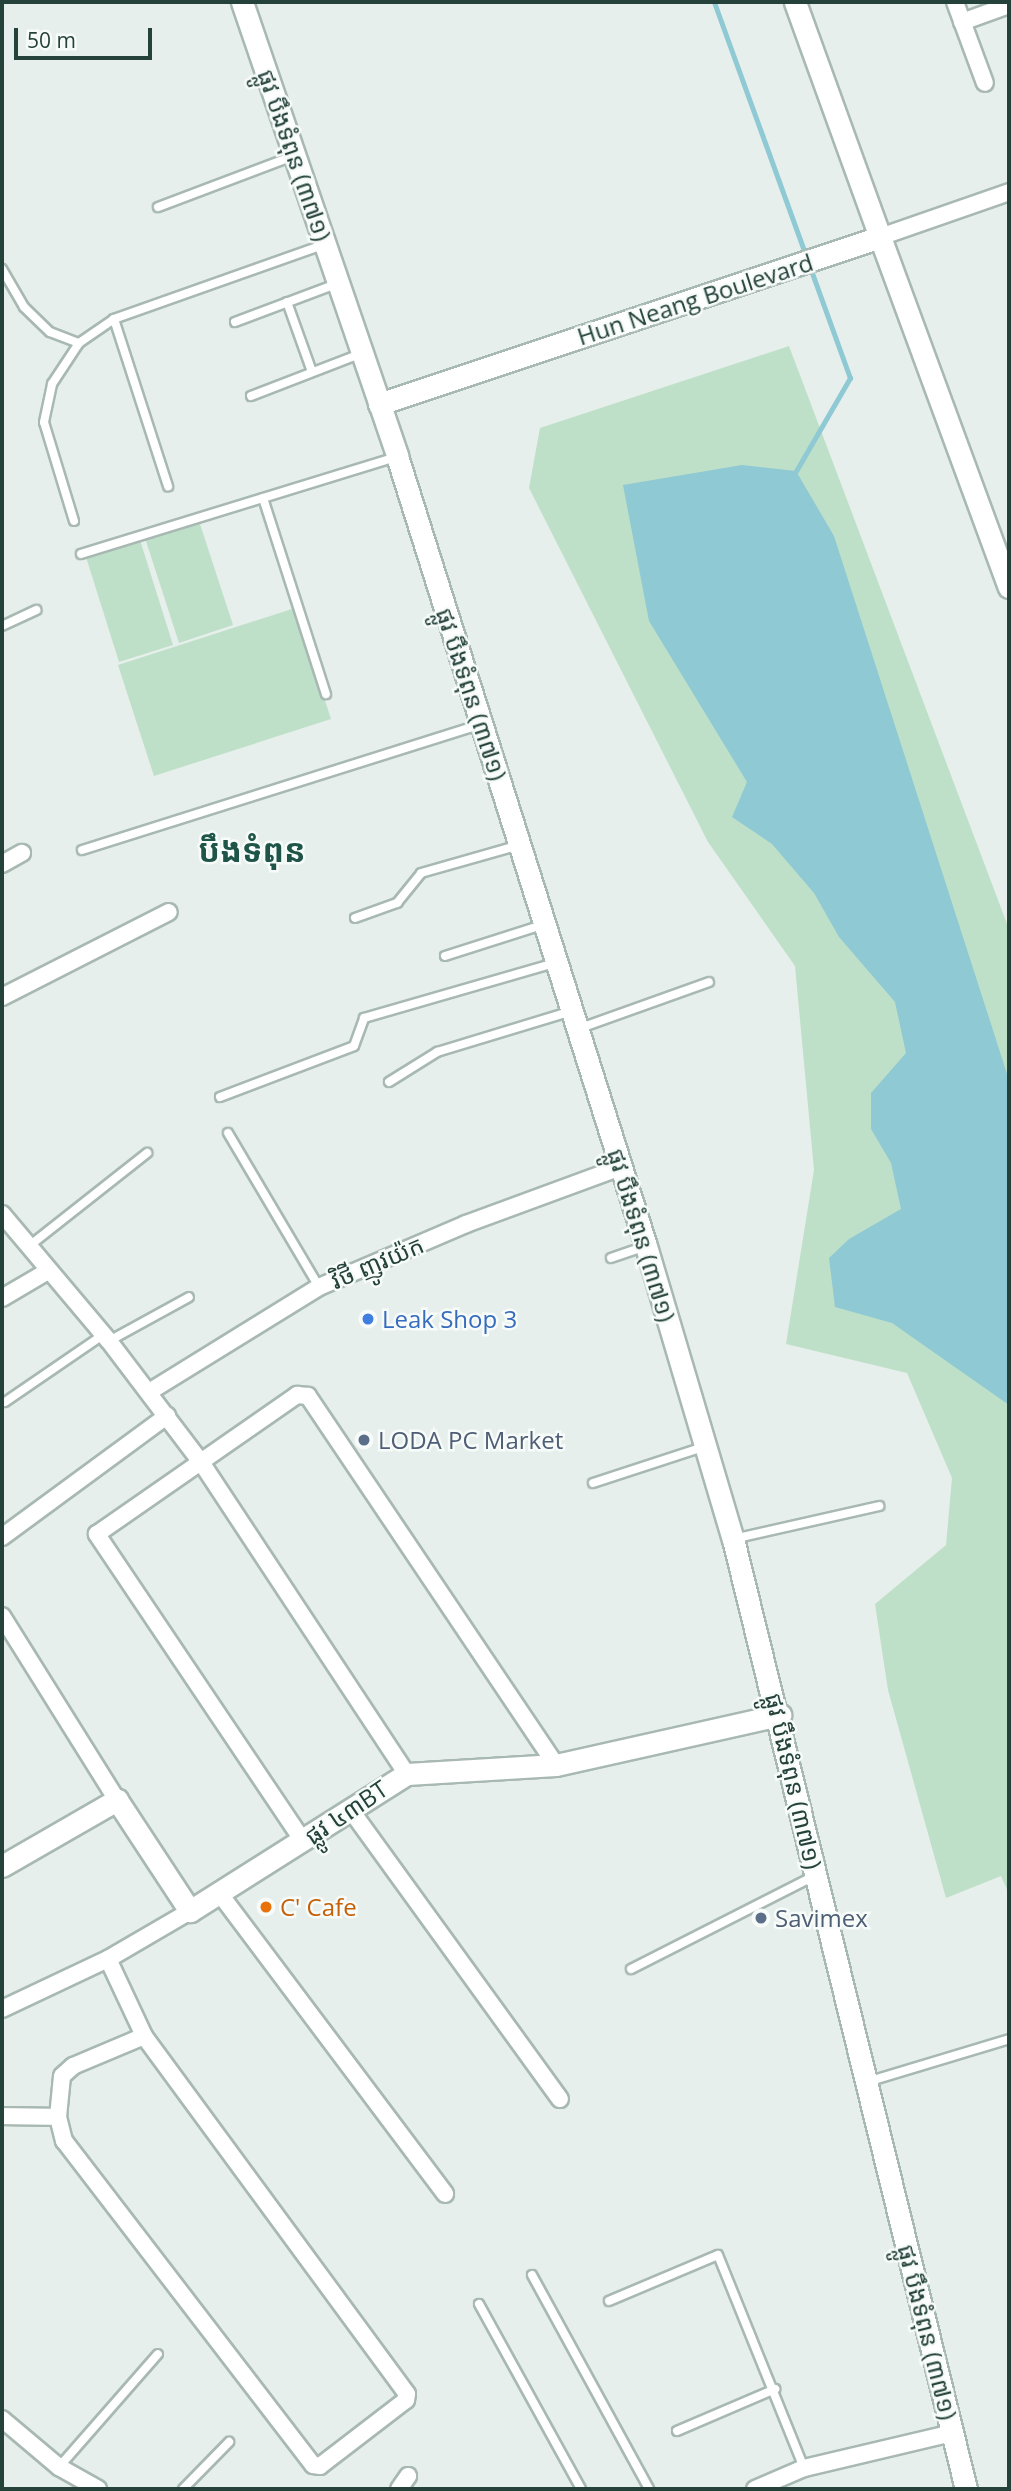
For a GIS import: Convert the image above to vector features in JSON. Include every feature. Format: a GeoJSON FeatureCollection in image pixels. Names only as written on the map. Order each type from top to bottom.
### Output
{"type":"FeatureCollection","features":[{"type":"Feature","properties":{"kind":"main road","name":"ផ្លូវ បឹងទំពុន (៣៧១)"},"geometry":{"type":"LineString","coordinates":[[242,2],[397,456],[646,1246],[733,1539],[780,1715],[816,1874],[966,2489]]}},
{"type":"Feature","properties":{"kind":"main road"},"geometry":{"type":"LineString","coordinates":[[795,2],[1009,587]]}},
{"type":"Feature","properties":{"kind":"main road","name":"Hun Neang Boulevard"},"geometry":{"type":"LineString","coordinates":[[379,404],[880,237]]}},
{"type":"Feature","properties":{"kind":"main road","name":"ផ្លូវ ៤៣BT"},"geometry":{"type":"LineString","coordinates":[[190,1911],[220,1895],[407,1774],[556,1765],[780,1715]]}},
{"type":"Feature","properties":{"kind":"main road"},"geometry":{"type":"LineString","coordinates":[[2,1866],[117,1800],[190,1911]]}},
{"type":"Feature","properties":{"kind":"street"},"geometry":{"type":"LineString","coordinates":[[955,2],[985,83]]}},
{"type":"Feature","properties":{"kind":"street"},"geometry":{"type":"LineString","coordinates":[[962,22],[1009,5]]}},
{"type":"Feature","properties":{"kind":"street","name":"Hun Neang Boulevard"},"geometry":{"type":"LineString","coordinates":[[880,237],[1009,192]]}},
{"type":"Feature","properties":{"kind":"street"},"geometry":{"type":"LineString","coordinates":[[2,864],[22,853]]}},
{"type":"Feature","properties":{"kind":"street"},"geometry":{"type":"LineString","coordinates":[[2,997],[169,912]]}},
{"type":"Feature","properties":{"kind":"street","name":"វិថី ញូវយ៉ក"},"geometry":{"type":"LineString","coordinates":[[149,1392],[319,1287],[466,1224],[621,1167]]}},
{"type":"Feature","properties":{"kind":"street"},"geometry":{"type":"LineString","coordinates":[[2,1214],[106,1338],[201,1462],[407,1774]]}},
{"type":"Feature","properties":{"kind":"street"},"geometry":{"type":"LineString","coordinates":[[2,1298],[48,1271]]}},
{"type":"Feature","properties":{"kind":"street"},"geometry":{"type":"LineString","coordinates":[[303,1841],[97,1534],[297,1395],[308,1396],[556,1765]]}},
{"type":"Feature","properties":{"kind":"street"},"geometry":{"type":"LineString","coordinates":[[2,1536],[167,1416]]}},
{"type":"Feature","properties":{"kind":"street"},"geometry":{"type":"LineString","coordinates":[[2,1617],[117,1800]]}},
{"type":"Feature","properties":{"kind":"street"},"geometry":{"type":"LineString","coordinates":[[350,1809],[560,2099]]}},
{"type":"Feature","properties":{"kind":"street"},"geometry":{"type":"LineString","coordinates":[[220,1895],[445,2194]]}},
{"type":"Feature","properties":{"kind":"street"},"geometry":{"type":"LineString","coordinates":[[2,2009],[108,1959],[190,1911]]}},
{"type":"Feature","properties":{"kind":"street"},"geometry":{"type":"LineString","coordinates":[[108,1959],[144,2036],[407,2394],[406,2400],[315,2468],[67,2148],[58,2117],[61,2081],[66,2071],[144,2036]]}},
{"type":"Feature","properties":{"kind":"street"},"geometry":{"type":"LineString","coordinates":[[2,2116],[58,2117]]}},
{"type":"Feature","properties":{"kind":"street"},"geometry":{"type":"LineString","coordinates":[[2,2419],[59,2467],[98,2489]]}},
{"type":"Feature","properties":{"kind":"street"},"geometry":{"type":"LineString","coordinates":[[755,2489],[804,2468],[952,2433]]}},
{"type":"Feature","properties":{"kind":"lane"},"geometry":{"type":"LineString","coordinates":[[158,207],[295,155]]}},
{"type":"Feature","properties":{"kind":"lane"},"geometry":{"type":"LineString","coordinates":[[74,521],[44,422],[52,384],[79,343],[114,319],[326,243]]}},
{"type":"Feature","properties":{"kind":"lane"},"geometry":{"type":"LineString","coordinates":[[2,269],[24,307],[50,332],[79,343]]}},
{"type":"Feature","properties":{"kind":"lane"},"geometry":{"type":"LineString","coordinates":[[235,321],[339,283]]}},
{"type":"Feature","properties":{"kind":"lane"},"geometry":{"type":"LineString","coordinates":[[287,302],[312,372]]}},
{"type":"Feature","properties":{"kind":"lane"},"geometry":{"type":"LineString","coordinates":[[114,319],[167,486]]}},
{"type":"Feature","properties":{"kind":"lane"},"geometry":{"type":"LineString","coordinates":[[251,396],[362,353]]}},
{"type":"Feature","properties":{"kind":"lane"},"geometry":{"type":"LineString","coordinates":[[81,554],[397,456]]}},
{"type":"Feature","properties":{"kind":"lane"},"geometry":{"type":"LineString","coordinates":[[263,498],[326,694]]}},
{"type":"Feature","properties":{"kind":"lane"},"geometry":{"type":"LineString","coordinates":[[2,626],[37,610]]}},
{"type":"Feature","properties":{"kind":"lane"},"geometry":{"type":"LineString","coordinates":[[82,850],[481,724]]}},
{"type":"Feature","properties":{"kind":"lane"},"geometry":{"type":"LineString","coordinates":[[355,918],[397,903],[421,873],[520,845]]}},
{"type":"Feature","properties":{"kind":"lane"},"geometry":{"type":"LineString","coordinates":[[445,956],[545,924]]}},
{"type":"Feature","properties":{"kind":"lane"},"geometry":{"type":"LineString","coordinates":[[220,1097],[354,1046],[364,1018],[557,962]]}},
{"type":"Feature","properties":{"kind":"lane"},"geometry":{"type":"LineString","coordinates":[[389,1082],[437,1052],[575,1020],[709,982]]}},
{"type":"Feature","properties":{"kind":"lane"},"geometry":{"type":"LineString","coordinates":[[228,1133],[319,1287]]}},
{"type":"Feature","properties":{"kind":"lane"},"geometry":{"type":"LineString","coordinates":[[28,1247],[147,1153]]}},
{"type":"Feature","properties":{"kind":"lane"},"geometry":{"type":"LineString","coordinates":[[611,1258],[646,1246]]}},
{"type":"Feature","properties":{"kind":"lane"},"geometry":{"type":"LineString","coordinates":[[5,1402],[106,1338],[189,1297]]}},
{"type":"Feature","properties":{"kind":"lane"},"geometry":{"type":"LineString","coordinates":[[593,1483],[706,1447]]}},
{"type":"Feature","properties":{"kind":"lane"},"geometry":{"type":"LineString","coordinates":[[733,1539],[879,1506]]}},
{"type":"Feature","properties":{"kind":"lane"},"geometry":{"type":"LineString","coordinates":[[631,1969],[816,1874]]}},
{"type":"Feature","properties":{"kind":"lane"},"geometry":{"type":"LineString","coordinates":[[867,2082],[1009,2039]]}},
{"type":"Feature","properties":{"kind":"lane"},"geometry":{"type":"LineString","coordinates":[[609,2301],[718,2255],[775,2389],[804,2468]]}},
{"type":"Feature","properties":{"kind":"lane"},"geometry":{"type":"LineString","coordinates":[[532,2275],[649,2489]]}},
{"type":"Feature","properties":{"kind":"lane"},"geometry":{"type":"LineString","coordinates":[[480,2304],[581,2489]]}},
{"type":"Feature","properties":{"kind":"lane"},"geometry":{"type":"LineString","coordinates":[[59,2467],[158,2354]]}},
{"type":"Feature","properties":{"kind":"lane"},"geometry":{"type":"LineString","coordinates":[[677,2431],[775,2389]]}},
{"type":"Feature","properties":{"kind":"lane"},"geometry":{"type":"LineString","coordinates":[[183,2489],[229,2442]]}},
{"type":"Feature","properties":{"kind":"green space"},"geometry":{"type":"Polygon","coordinates":[[[789,346],[1009,929],[1009,1894],[1001,1876],[946,1898],[888,1690],[875,1604],[946,1545],[952,1478],[907,1373],[786,1344],[814,1170],[795,966],[708,842],[529,488],[540,428],[789,346]]]}},
{"type":"Feature","properties":{"kind":"green space"},"geometry":{"type":"Polygon","coordinates":[[[199,521],[233,625],[179,643],[145,538],[199,521]]]}},
{"type":"Feature","properties":{"kind":"green space"},"geometry":{"type":"Polygon","coordinates":[[[140,540],[173,645],[119,662],[86,557],[140,540]]]}},
{"type":"Feature","properties":{"kind":"green space"},"geometry":{"type":"Polygon","coordinates":[[[295,608],[331,719],[154,776],[118,665],[295,608]]]}},
{"type":"Feature","properties":{"kind":"water"},"geometry":{"type":"Polygon","coordinates":[[[742,465],[796,471],[834,536],[1009,1080],[1009,1405],[892,1323],[835,1307],[829,1258],[849,1239],[901,1209],[891,1163],[871,1129],[871,1093],[906,1053],[895,1002],[839,937],[814,893],[772,844],[732,817],[747,782],[649,621],[623,485],[742,465]]]}},
{"type":"Feature","properties":{"kind":"waterway"},"geometry":{"type":"LineString","coordinates":[[714,2],[806,256]]}},
{"type":"Feature","properties":{"kind":"waterway"},"geometry":{"type":"LineString","coordinates":[[796,471],[850,378],[809,265]]}},
{"type":"Feature","properties":{"kind":"place","name":"Leak Shop 3"},"geometry":{"type":"Point","coordinates":[368,1319]}},
{"type":"Feature","properties":{"kind":"place","name":"LODA PC Market"},"geometry":{"type":"Point","coordinates":[364,1440]}},
{"type":"Feature","properties":{"kind":"place","name":"C' Cafe"},"geometry":{"type":"Point","coordinates":[266,1907]}},
{"type":"Feature","properties":{"kind":"place","name":"Savimex"},"geometry":{"type":"Point","coordinates":[761,1918]}},
{"type":"Feature","properties":{"kind":"district","name":"បឹងទំពុន"},"geometry":{"type":"Point","coordinates":[252,850]}}]}
